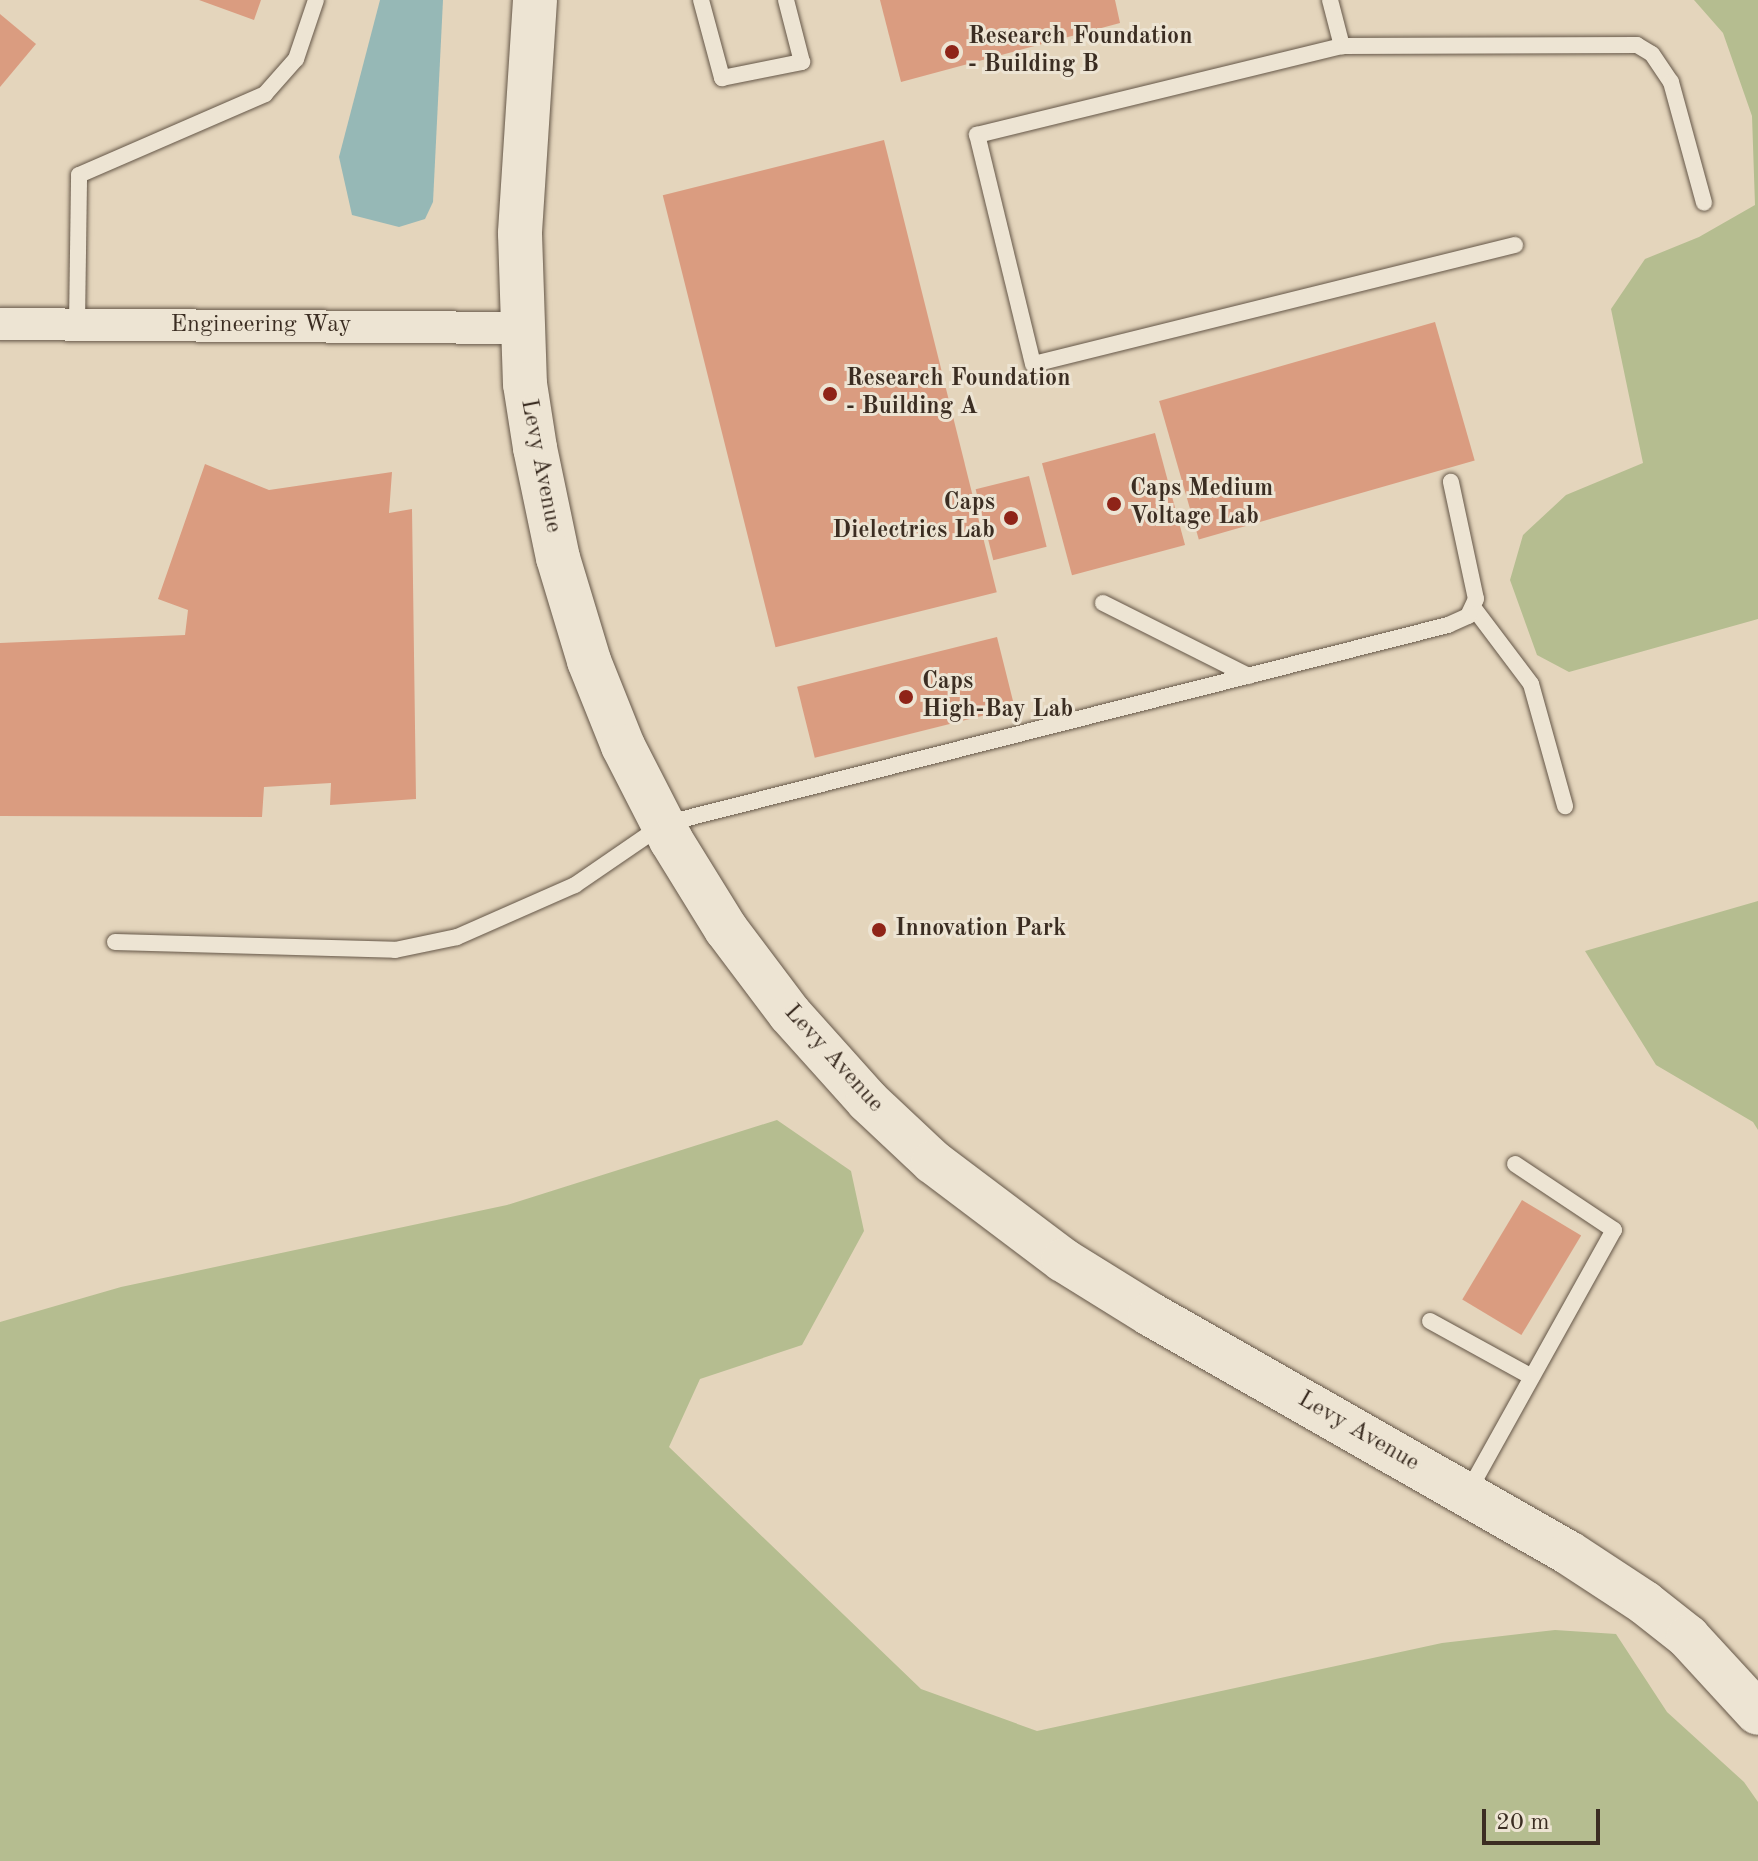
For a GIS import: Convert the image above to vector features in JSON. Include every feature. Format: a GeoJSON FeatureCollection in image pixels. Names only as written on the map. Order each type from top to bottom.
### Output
{"type":"FeatureCollection","features":[{"type":"Feature","properties":{"kind":"street","name":"Levy Avenue"},"geometry":{"type":"LineString","coordinates":[[535,0],[520,234],[522,328],[535,448],[558,558],[589,661],[664,824],[726,929],[790,1014],[868,1101],[933,1162],[1063,1260],[1150,1314],[1467,1494],[1645,1603],[1688,1637],[1758,1713]]}},
{"type":"Feature","properties":{"kind":"street","name":"Engineering Way"},"geometry":{"type":"LineString","coordinates":[[0,324],[522,328]]}},
{"type":"Feature","properties":{"kind":"lane"},"geometry":{"type":"LineString","coordinates":[[77,324],[79,175],[265,94],[296,59],[316,0]]}},
{"type":"Feature","properties":{"kind":"lane"},"geometry":{"type":"LineString","coordinates":[[701,0],[722,78],[802,62],[786,0]]}},
{"type":"Feature","properties":{"kind":"lane"},"geometry":{"type":"LineString","coordinates":[[1330,0],[1342,46]]}},
{"type":"Feature","properties":{"kind":"lane"},"geometry":{"type":"LineString","coordinates":[[1515,245],[1033,364],[977,135],[1342,46],[1637,45],[1652,54],[1671,82],[1704,203]]}},
{"type":"Feature","properties":{"kind":"lane"},"geometry":{"type":"LineString","coordinates":[[115,942],[395,950],[457,937],[575,885],[664,824],[1448,625],[1468,616],[1473,607],[1476,582],[1451,482]]}},
{"type":"Feature","properties":{"kind":"lane"},"geometry":{"type":"LineString","coordinates":[[1103,603],[1249,676]]}},
{"type":"Feature","properties":{"kind":"lane"},"geometry":{"type":"LineString","coordinates":[[1473,607],[1531,684],[1565,806]]}},
{"type":"Feature","properties":{"kind":"lane"},"geometry":{"type":"LineString","coordinates":[[1467,1494],[1614,1230],[1515,1164]]}},
{"type":"Feature","properties":{"kind":"lane"},"geometry":{"type":"LineString","coordinates":[[1430,1321],[1532,1377]]}},
{"type":"Feature","properties":{"kind":"green space"},"geometry":{"type":"Polygon","coordinates":[[[1694,0],[1758,0],[1758,619],[1569,672],[1537,655],[1510,580],[1523,535],[1566,495],[1643,463],[1611,309],[1645,259],[1699,237],[1755,205],[1752,116],[1723,33],[1694,0]]]}},
{"type":"Feature","properties":{"kind":"green space"},"geometry":{"type":"Polygon","coordinates":[[[1758,901],[1758,1130],[1753,1122],[1656,1065],[1585,951],[1758,901]]]}},
{"type":"Feature","properties":{"kind":"green space"},"geometry":{"type":"Polygon","coordinates":[[[777,1120],[851,1171],[864,1231],[802,1345],[700,1379],[669,1447],[921,1689],[1037,1731],[1442,1643],[1555,1630],[1616,1634],[1667,1712],[1744,1782],[1758,1802],[1758,1861],[0,1861],[0,1322],[121,1287],[507,1205],[777,1120]]]}},
{"type":"Feature","properties":{"kind":"water"},"geometry":{"type":"Polygon","coordinates":[[[380,0],[443,0],[433,202],[425,219],[399,227],[352,215],[339,157],[380,0]]]}},
{"type":"Feature","properties":{"kind":"building"},"geometry":{"type":"Polygon","coordinates":[[[199,0],[261,0],[254,20],[199,0]]]}},
{"type":"Feature","properties":{"kind":"building","name":"Research Foundation - Building B"},"geometry":{"type":"Polygon","coordinates":[[[880,0],[1115,0],[1120,23],[901,82],[880,0]]]}},
{"type":"Feature","properties":{"kind":"building"},"geometry":{"type":"Polygon","coordinates":[[[0,14],[36,44],[0,87],[0,14]]]}},
{"type":"Feature","properties":{"kind":"building","name":"Research Foundation - Building A"},"geometry":{"type":"Polygon","coordinates":[[[884,140],[997,592],[776,647],[663,195],[884,140]]]}},
{"type":"Feature","properties":{"kind":"building"},"geometry":{"type":"Polygon","coordinates":[[[1435,322],[1475,460],[1199,540],[1159,401],[1435,322]]]}},
{"type":"Feature","properties":{"kind":"building","name":"Caps Medium Voltage Lab"},"geometry":{"type":"Polygon","coordinates":[[[1155,433],[1185,545],[1072,575],[1042,463],[1155,433]]]}},
{"type":"Feature","properties":{"kind":"building"},"geometry":{"type":"Polygon","coordinates":[[[205,464],[269,490],[392,472],[389,513],[412,509],[416,799],[330,805],[331,783],[264,787],[262,817],[0,816],[0,643],[185,635],[188,610],[158,599],[205,464]]]}},
{"type":"Feature","properties":{"kind":"building","name":"Caps Dielectrics Lab"},"geometry":{"type":"Polygon","coordinates":[[[1029,476],[1047,547],[993,560],[976,489],[1029,476]]]}},
{"type":"Feature","properties":{"kind":"building","name":"Caps High-Bay Lab"},"geometry":{"type":"Polygon","coordinates":[[[997,637],[1015,708],[815,758],[797,687],[997,637]]]}},
{"type":"Feature","properties":{"kind":"building"},"geometry":{"type":"Polygon","coordinates":[[[1522,1200],[1581,1236],[1521,1335],[1462,1299],[1522,1200]]]}},
{"type":"Feature","properties":{"kind":"place","name":"Research Foundation - Building B"},"geometry":{"type":"Point","coordinates":[952,52]}},
{"type":"Feature","properties":{"kind":"place","name":"Research Foundation - Building A"},"geometry":{"type":"Point","coordinates":[830,394]}},
{"type":"Feature","properties":{"kind":"place","name":"Caps Medium Voltage Lab"},"geometry":{"type":"Point","coordinates":[1114,504]}},
{"type":"Feature","properties":{"kind":"place","name":"Caps Dielectrics Lab"},"geometry":{"type":"Point","coordinates":[1011,518]}},
{"type":"Feature","properties":{"kind":"place","name":"Caps High-Bay Lab"},"geometry":{"type":"Point","coordinates":[906,697]}},
{"type":"Feature","properties":{"kind":"place","name":"Innovation Park"},"geometry":{"type":"Point","coordinates":[879,930]}}]}
